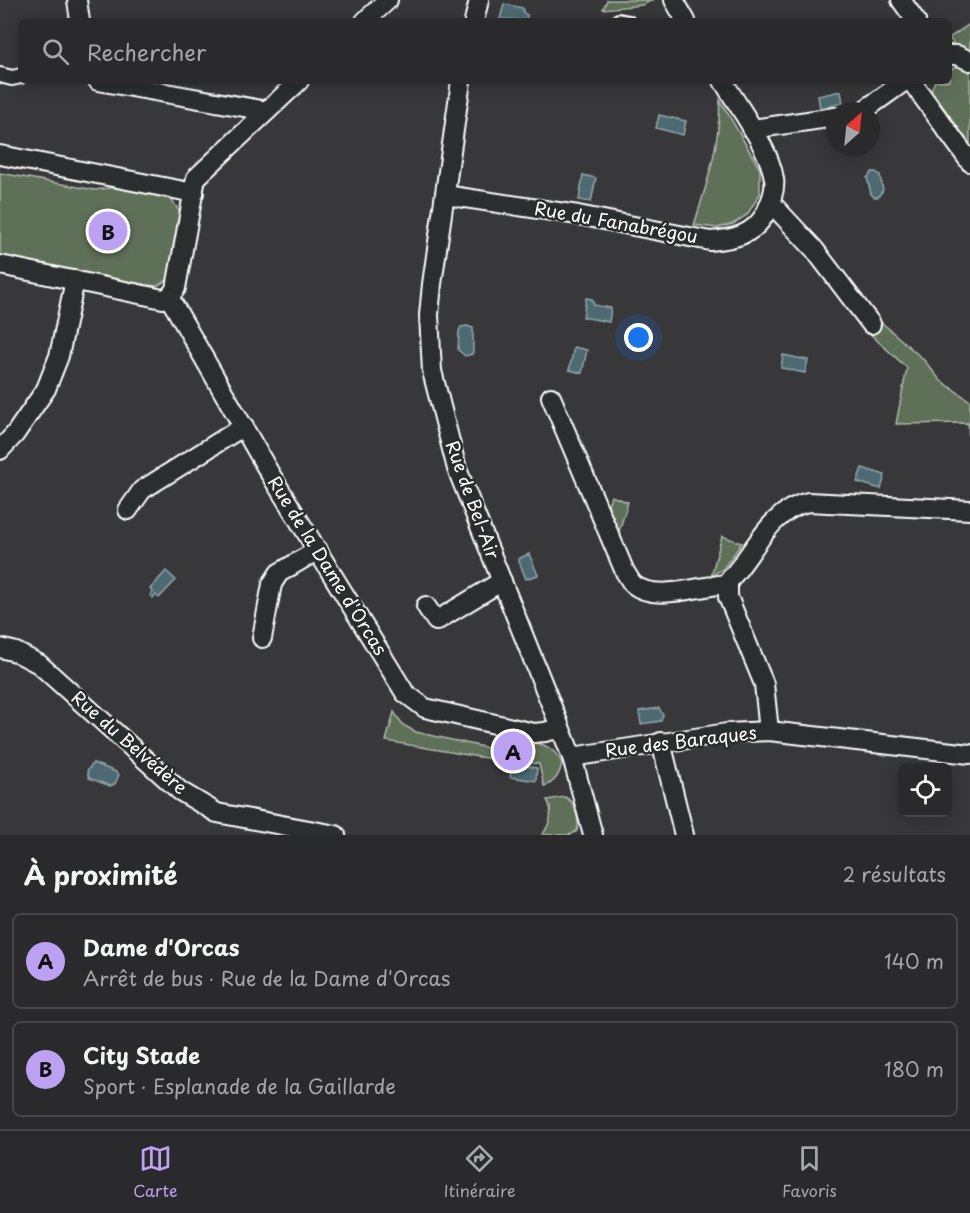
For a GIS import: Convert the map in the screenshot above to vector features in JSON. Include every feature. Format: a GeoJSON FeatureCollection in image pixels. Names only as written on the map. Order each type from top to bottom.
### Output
{"type":"FeatureCollection","features":[{"type":"Feature","properties":{"kind":"street"},"geometry":{"type":"LineString","coordinates":[[77,0],[80,18]]}},
{"type":"Feature","properties":{"kind":"street"},"geometry":{"type":"LineString","coordinates":[[368,18],[388,0]]}},
{"type":"Feature","properties":{"kind":"street"},"geometry":{"type":"LineString","coordinates":[[475,18],[479,0]]}},
{"type":"Feature","properties":{"kind":"street"},"geometry":{"type":"LineString","coordinates":[[674,0],[683,18]]}},
{"type":"Feature","properties":{"kind":"street"},"geometry":{"type":"LineString","coordinates":[[901,0],[914,18]]}},
{"type":"Feature","properties":{"kind":"street"},"geometry":{"type":"LineString","coordinates":[[952,55],[970,61]]}},
{"type":"Feature","properties":{"kind":"street"},"geometry":{"type":"LineString","coordinates":[[0,75],[12,78],[18,77]]}},
{"type":"Feature","properties":{"kind":"street"},"geometry":{"type":"LineString","coordinates":[[115,84],[267,111]]}},
{"type":"Feature","properties":{"kind":"street"},"geometry":{"type":"LineString","coordinates":[[0,265],[163,299],[169,297],[176,288],[196,178],[296,84]]}},
{"type":"Feature","properties":{"kind":"street","name":"Rue de Bel-Air"},"geometry":{"type":"LineString","coordinates":[[461,84],[430,298],[432,371],[457,469],[572,757],[592,835]]}},
{"type":"Feature","properties":{"kind":"street"},"geometry":{"type":"LineString","coordinates":[[725,84],[767,156],[775,181],[771,203],[814,249],[871,324]]}},
{"type":"Feature","properties":{"kind":"street"},"geometry":{"type":"LineString","coordinates":[[875,102],[901,84]]}},
{"type":"Feature","properties":{"kind":"street"},"geometry":{"type":"LineString","coordinates":[[913,84],[970,162]]}},
{"type":"Feature","properties":{"kind":"street"},"geometry":{"type":"LineString","coordinates":[[752,129],[826,118]]}},
{"type":"Feature","properties":{"kind":"street"},"geometry":{"type":"LineString","coordinates":[[0,155],[194,193]]}},
{"type":"Feature","properties":{"kind":"street","name":"Rue du Fanabrégou"},"geometry":{"type":"LineString","coordinates":[[445,195],[578,215],[710,241],[730,240],[745,234],[760,223],[771,203]]}},
{"type":"Feature","properties":{"kind":"street"},"geometry":{"type":"LineString","coordinates":[[0,450],[15,434],[46,389],[59,356],[75,280]]}},
{"type":"Feature","properties":{"kind":"street","name":"Rue de la Dame d'Orcas"},"geometry":{"type":"LineString","coordinates":[[169,297],[269,472],[398,683],[415,702],[436,711],[534,733],[560,728]]}},
{"type":"Feature","properties":{"kind":"street"},"geometry":{"type":"LineString","coordinates":[[551,397],[625,572],[632,583],[643,590],[655,593],[728,584]]}},
{"type":"Feature","properties":{"kind":"street"},"geometry":{"type":"LineString","coordinates":[[128,510],[141,490],[244,426]]}},
{"type":"Feature","properties":{"kind":"street"},"geometry":{"type":"LineString","coordinates":[[769,731],[764,684],[728,597],[728,584],[774,521],[795,505],[808,502],[970,510]]}},
{"type":"Feature","properties":{"kind":"street"},"geometry":{"type":"LineString","coordinates":[[262,638],[272,584],[276,576],[318,550]]}},
{"type":"Feature","properties":{"kind":"street"},"geometry":{"type":"LineString","coordinates":[[426,606],[436,621],[502,582]]}},
{"type":"Feature","properties":{"kind":"street","name":"Rue du Belvédère"},"geometry":{"type":"LineString","coordinates":[[0,648],[16,652],[39,664],[180,790],[217,813],[336,835]]}},
{"type":"Feature","properties":{"kind":"street","name":"Rue des Baraques"},"geometry":{"type":"LineString","coordinates":[[572,757],[661,742],[769,731],[970,754]]}},
{"type":"Feature","properties":{"kind":"street"},"geometry":{"type":"LineString","coordinates":[[661,742],[684,835]]}},
{"type":"Feature","properties":{"kind":"green space"},"geometry":{"type":"Polygon","coordinates":[[[607,0],[652,0],[643,5],[603,9],[607,0]]]}},
{"type":"Feature","properties":{"kind":"green space"},"geometry":{"type":"Polygon","coordinates":[[[970,24],[970,50],[958,49],[952,42],[952,36],[970,24]]]}},
{"type":"Feature","properties":{"kind":"green space"},"geometry":{"type":"Polygon","coordinates":[[[958,65],[970,70],[970,144],[931,90],[934,84],[952,84],[952,69],[958,65]]]}},
{"type":"Feature","properties":{"kind":"green space"},"geometry":{"type":"Polygon","coordinates":[[[720,100],[760,169],[760,194],[747,215],[733,224],[717,228],[694,225],[715,149],[720,100]]]}},
{"type":"Feature","properties":{"kind":"green space"},"geometry":{"type":"Polygon","coordinates":[[[0,173],[95,190],[117,187],[171,199],[180,212],[182,225],[171,278],[157,286],[146,285],[0,255],[0,173]]]}},
{"type":"Feature","properties":{"kind":"green space"},"geometry":{"type":"Polygon","coordinates":[[[880,321],[924,360],[940,380],[970,401],[970,464],[968,423],[896,424],[907,368],[868,332],[880,321]]]}},
{"type":"Feature","properties":{"kind":"green space"},"geometry":{"type":"Polygon","coordinates":[[[611,496],[628,502],[618,535],[608,505],[611,496]]]}},
{"type":"Feature","properties":{"kind":"green space"},"geometry":{"type":"Polygon","coordinates":[[[722,536],[742,543],[723,569],[711,576],[722,536]]]}},
{"type":"Feature","properties":{"kind":"green space"},"geometry":{"type":"Polygon","coordinates":[[[394,712],[403,725],[416,732],[519,755],[522,739],[541,744],[555,753],[562,764],[561,768],[554,781],[544,786],[539,764],[479,757],[386,741],[394,712]]]}},
{"type":"Feature","properties":{"kind":"green space"},"geometry":{"type":"Polygon","coordinates":[[[565,797],[572,802],[576,811],[577,831],[570,835],[542,835],[550,818],[547,800],[565,797]]]}},
{"type":"Feature","properties":{"kind":"water"},"geometry":{"type":"Polygon","coordinates":[[[504,4],[523,8],[523,12],[527,15],[526,18],[500,18],[504,4]]]}},
{"type":"Feature","properties":{"kind":"water"},"geometry":{"type":"Polygon","coordinates":[[[841,91],[843,102],[826,102],[826,107],[820,108],[818,96],[841,91]]]}},
{"type":"Feature","properties":{"kind":"water"},"geometry":{"type":"Polygon","coordinates":[[[659,115],[686,121],[683,135],[656,128],[659,115]]]}},
{"type":"Feature","properties":{"kind":"water"},"geometry":{"type":"Polygon","coordinates":[[[872,172],[880,175],[883,190],[878,197],[871,194],[867,178],[872,172]]]}},
{"type":"Feature","properties":{"kind":"water"},"geometry":{"type":"Polygon","coordinates":[[[583,175],[596,178],[591,202],[579,200],[583,175]]]}},
{"type":"Feature","properties":{"kind":"water"},"geometry":{"type":"Polygon","coordinates":[[[586,298],[592,299],[594,305],[611,308],[609,322],[583,317],[586,298]]]}},
{"type":"Feature","properties":{"kind":"water"},"geometry":{"type":"Polygon","coordinates":[[[461,327],[473,328],[473,352],[465,356],[458,350],[459,331],[461,327]]]}},
{"type":"Feature","properties":{"kind":"water"},"geometry":{"type":"Polygon","coordinates":[[[574,347],[587,350],[582,373],[569,370],[574,347]]]}},
{"type":"Feature","properties":{"kind":"water"},"geometry":{"type":"Polygon","coordinates":[[[783,355],[808,360],[805,373],[781,368],[783,355]]]}},
{"type":"Feature","properties":{"kind":"water"},"geometry":{"type":"Polygon","coordinates":[[[862,468],[885,475],[881,489],[857,482],[862,468]]]}},
{"type":"Feature","properties":{"kind":"water"},"geometry":{"type":"Polygon","coordinates":[[[529,554],[538,575],[526,579],[518,559],[529,554]]]}},
{"type":"Feature","properties":{"kind":"water"},"geometry":{"type":"Polygon","coordinates":[[[166,571],[176,580],[159,598],[156,595],[153,598],[150,595],[153,592],[150,589],[166,571]]]}},
{"type":"Feature","properties":{"kind":"water"},"geometry":{"type":"Polygon","coordinates":[[[659,708],[663,715],[661,721],[641,724],[639,711],[659,708]]]}},
{"type":"Feature","properties":{"kind":"water"},"geometry":{"type":"Polygon","coordinates":[[[93,763],[116,772],[119,775],[115,784],[110,786],[89,778],[87,771],[93,763]]]}},
{"type":"Feature","properties":{"kind":"water"},"geometry":{"type":"Polygon","coordinates":[[[512,764],[537,768],[536,781],[510,777],[512,764]]]}},
{"type":"Feature","properties":{"kind":"place","name":"City Stade"},"geometry":{"type":"Point","coordinates":[108,231]}},
{"type":"Feature","properties":{"kind":"place","name":"Dame d'Orcas"},"geometry":{"type":"Point","coordinates":[513,751]}}]}
